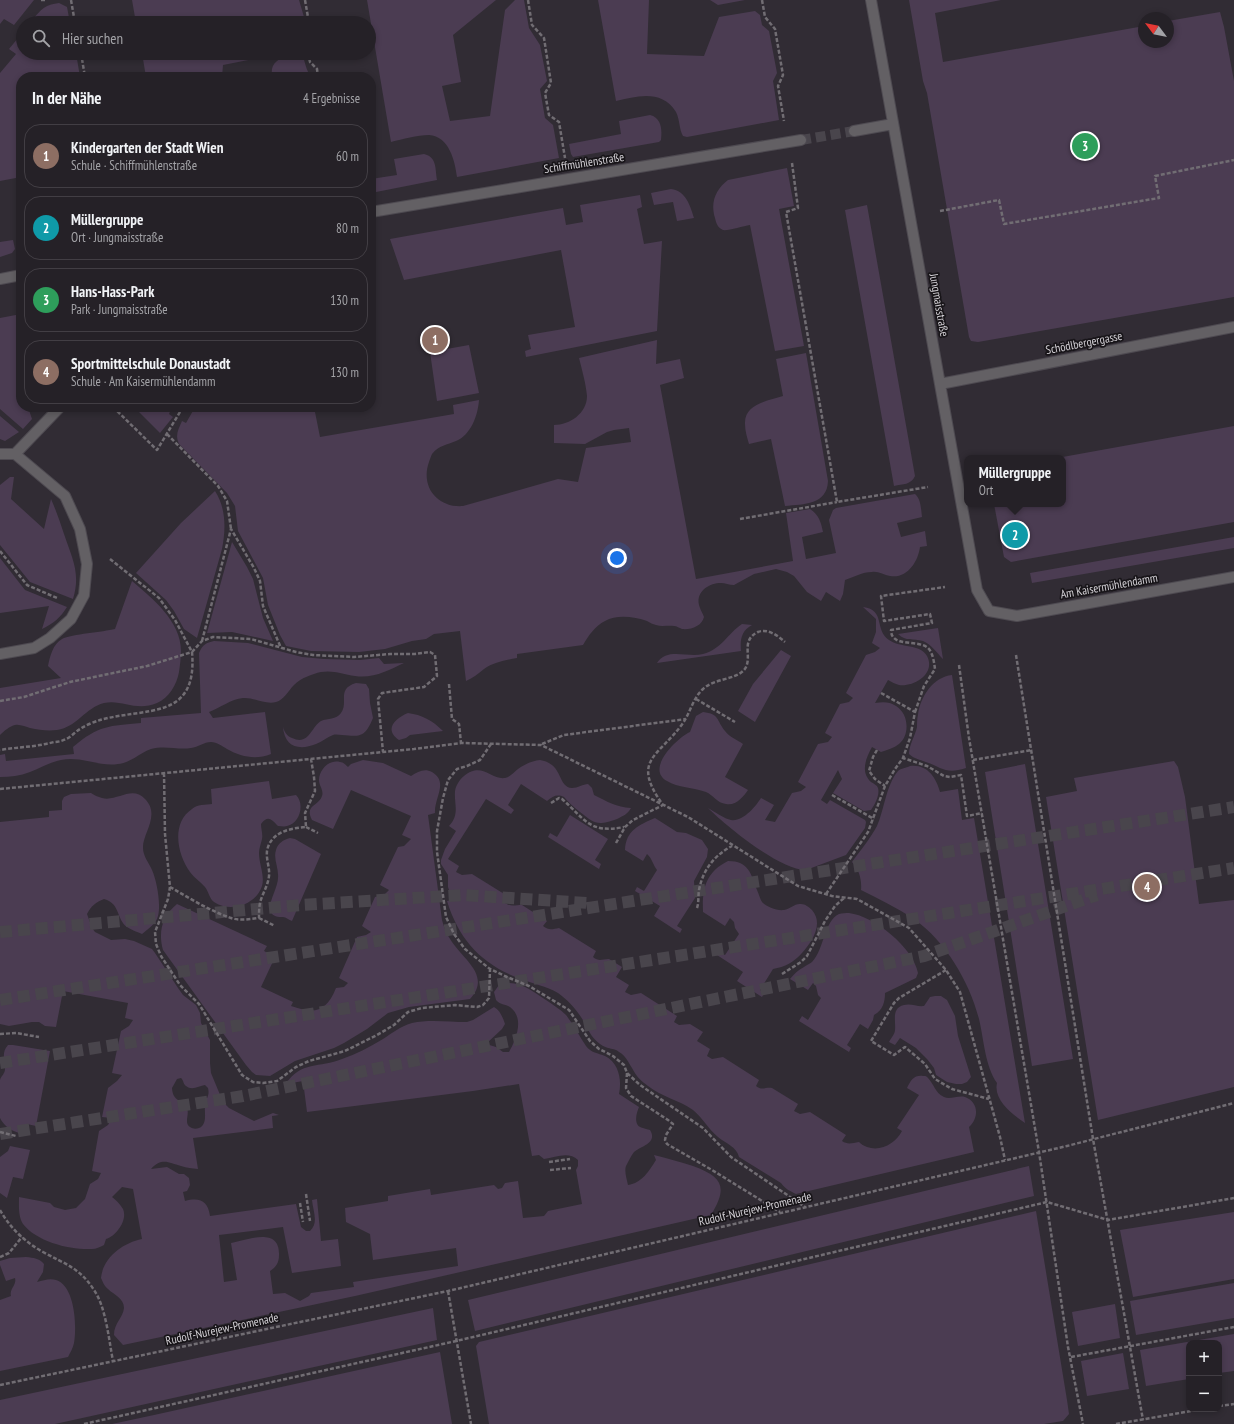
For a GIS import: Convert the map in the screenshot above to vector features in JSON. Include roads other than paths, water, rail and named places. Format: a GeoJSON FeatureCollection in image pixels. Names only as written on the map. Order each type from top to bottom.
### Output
{"type":"FeatureCollection","features":[{"type":"Feature","properties":{"kind":"street","name":"Jungmaisstraße"},"geometry":{"type":"LineString","coordinates":[[871,0],[977,590],[989,611]]}},
{"type":"Feature","properties":{"kind":"street"},"geometry":{"type":"LineString","coordinates":[[854,131],[893,124]]}},
{"type":"Feature","properties":{"kind":"street","name":"Schiffmühlenstraße"},"geometry":{"type":"LineString","coordinates":[[376,211],[801,140]]}},
{"type":"Feature","properties":{"kind":"street"},"geometry":{"type":"LineString","coordinates":[[0,279],[16,276]]}},
{"type":"Feature","properties":{"kind":"street","name":"Schödlbergergasse"},"geometry":{"type":"LineString","coordinates":[[940,384],[1234,327]]}},
{"type":"Feature","properties":{"kind":"street"},"geometry":{"type":"LineString","coordinates":[[15,454],[55,412]]}},
{"type":"Feature","properties":{"kind":"street"},"geometry":{"type":"LineString","coordinates":[[0,454],[15,454],[65,496],[80,529],[87,564],[84,595],[71,619],[50,638],[34,648],[0,654]]}},
{"type":"Feature","properties":{"kind":"street","name":"Am Kaisermühlendamm"},"geometry":{"type":"LineString","coordinates":[[989,611],[1017,616],[1234,577]]}},
{"type":"Feature","properties":{"kind":"tunnel"},"geometry":{"type":"LineString","coordinates":[[801,140],[854,131]]}},
{"type":"Feature","properties":{"kind":"tunnel"},"geometry":{"type":"LineString","coordinates":[[0,1000],[1234,807]]}},
{"type":"Feature","properties":{"kind":"tunnel"},"geometry":{"type":"LineString","coordinates":[[0,1063],[1234,868]]}},
{"type":"Feature","properties":{"kind":"tunnel"},"geometry":{"type":"LineString","coordinates":[[0,932],[301,905],[463,895],[588,903]]}},
{"type":"Feature","properties":{"kind":"tunnel"},"geometry":{"type":"LineString","coordinates":[[0,1134],[243,1096],[924,956],[1097,895]]}},
{"type":"Feature","properties":{"kind":"place","name":"Hans-Hass-Park"},"geometry":{"type":"Point","coordinates":[1085,146]}},
{"type":"Feature","properties":{"kind":"place","name":"Kindergarten der Stadt Wien"},"geometry":{"type":"Point","coordinates":[435,340]}},
{"type":"Feature","properties":{"kind":"place","name":"Müllergruppe"},"geometry":{"type":"Point","coordinates":[1015,535]}},
{"type":"Feature","properties":{"kind":"place","name":"Sportmittelschule Donaustadt"},"geometry":{"type":"Point","coordinates":[1147,887]}}]}
